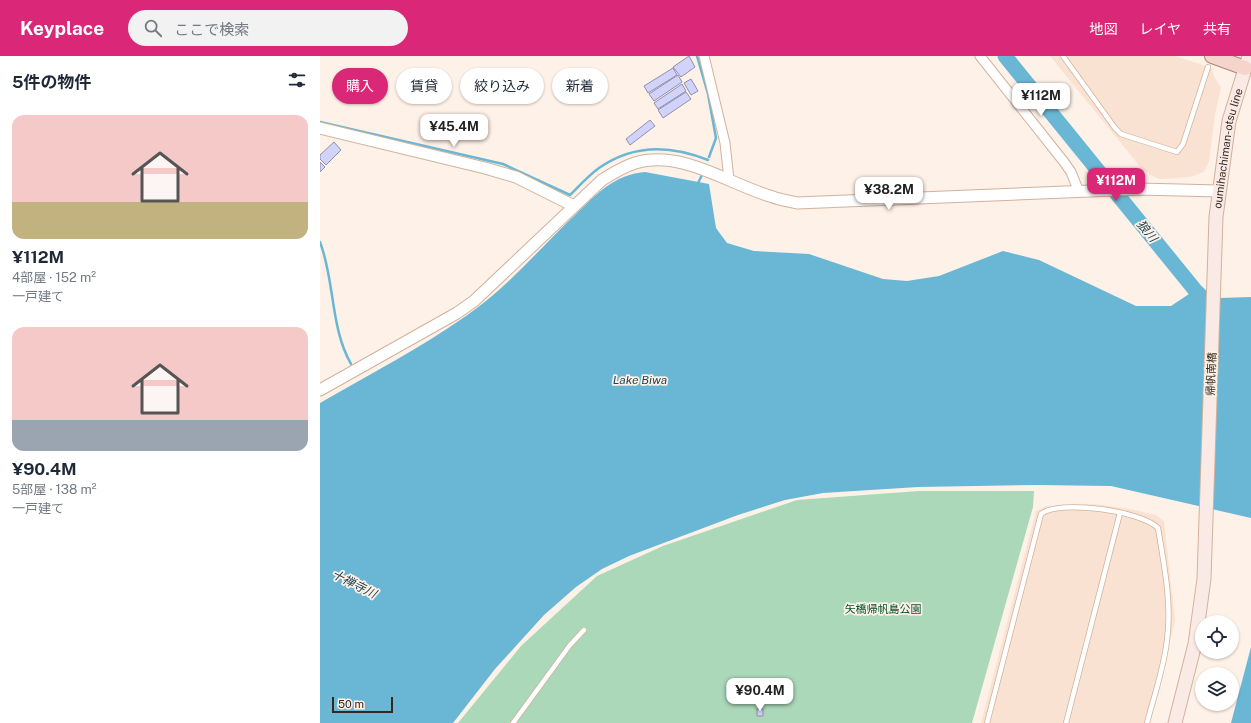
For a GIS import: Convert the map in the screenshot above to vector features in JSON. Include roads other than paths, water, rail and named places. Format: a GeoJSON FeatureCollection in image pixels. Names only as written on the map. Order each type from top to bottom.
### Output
{"type":"FeatureCollection","features":[{"type":"Feature","properties":{"kind":"main road"},"geometry":{"type":"LineString","coordinates":[[1210,61],[1247,62]]}},
{"type":"Feature","properties":{"kind":"main road","name":"oumihachiman-otsu line"},"geometry":{"type":"LineString","coordinates":[[1216,217],[1229,121],[1247,62]]}},
{"type":"Feature","properties":{"kind":"main road","name":"帰帆南橋"},"geometry":{"type":"LineString","coordinates":[[1175,723],[1199,622],[1204,579],[1207,530],[1216,217]]}},
{"type":"Feature","properties":{"kind":"street"},"geometry":{"type":"LineString","coordinates":[[704,56],[725,143],[729,180]]}},
{"type":"Feature","properties":{"kind":"street"},"geometry":{"type":"LineString","coordinates":[[980,56],[1064,162],[1071,172],[1079,192]]}},
{"type":"Feature","properties":{"kind":"street"},"geometry":{"type":"LineString","coordinates":[[320,128],[478,166],[516,177],[574,206]]}},
{"type":"Feature","properties":{"kind":"street"},"geometry":{"type":"LineString","coordinates":[[320,390],[457,313],[474,301],[602,180],[620,169],[636,163],[653,161],[676,162],[729,180],[772,198],[797,202],[1092,192],[1139,189],[1219,191]]}},
{"type":"Feature","properties":{"kind":"lane"},"geometry":{"type":"LineString","coordinates":[[1063,56],[1121,134],[1177,152],[1184,144],[1210,61]]}},
{"type":"Feature","properties":{"kind":"lane"},"geometry":{"type":"LineString","coordinates":[[987,723],[1041,514],[1047,509],[1069,507],[1099,508],[1147,520],[1158,528],[1169,618],[1167,641],[1147,723]]}},
{"type":"Feature","properties":{"kind":"lane"},"geometry":{"type":"LineString","coordinates":[[1066,723],[1120,513]]}},
{"type":"Feature","properties":{"kind":"lane"},"geometry":{"type":"LineString","coordinates":[[513,723],[570,645],[584,630]]}},
{"type":"Feature","properties":{"kind":"water","name":"Lake Biwa"},"geometry":{"type":"Polygon","coordinates":[[[645,172],[709,184],[716,228],[727,243],[754,251],[809,254],[883,279],[907,281],[939,276],[1003,251],[1039,260],[1136,306],[1171,306],[1195,290],[1219,298],[1251,297],[1251,518],[1111,486],[1037,485],[918,487],[823,493],[785,500],[738,515],[629,556],[602,569],[576,587],[544,615],[495,669],[453,723],[320,723],[320,403],[413,350],[466,316],[509,281],[598,193],[615,181],[634,174],[645,172]]]}},
{"type":"Feature","properties":{"kind":"water"},"geometry":{"type":"Polygon","coordinates":[[[1251,647],[1251,723],[1231,723],[1234,711],[1239,711],[1239,693],[1251,647]]]}},
{"type":"Feature","properties":{"kind":"waterway"},"geometry":{"type":"LineString","coordinates":[[697,56],[708,94],[716,138],[709,157]]}},
{"type":"Feature","properties":{"kind":"waterway","name":"狼川"},"geometry":{"type":"LineString","coordinates":[[1005,56],[1195,290],[1210,305]]}},
{"type":"Feature","properties":{"kind":"waterway"},"geometry":{"type":"LineString","coordinates":[[320,122],[503,164],[570,195],[599,168],[612,160],[639,151],[652,149],[666,150],[694,155],[708,160]]}},
{"type":"Feature","properties":{"kind":"waterway"},"geometry":{"type":"LineString","coordinates":[[697,185],[703,173]]}},
{"type":"Feature","properties":{"kind":"waterway"},"geometry":{"type":"LineString","coordinates":[[320,242],[325,257],[339,335],[351,364]]}},
{"type":"Feature","properties":{"kind":"water label","name":"十禅寺川"},"geometry":{"type":"Point","coordinates":[354,584]}},
{"type":"Feature","properties":{"kind":"park label","name":"矢橋帰帆島公園"},"geometry":{"type":"Point","coordinates":[883,609]}}]}
